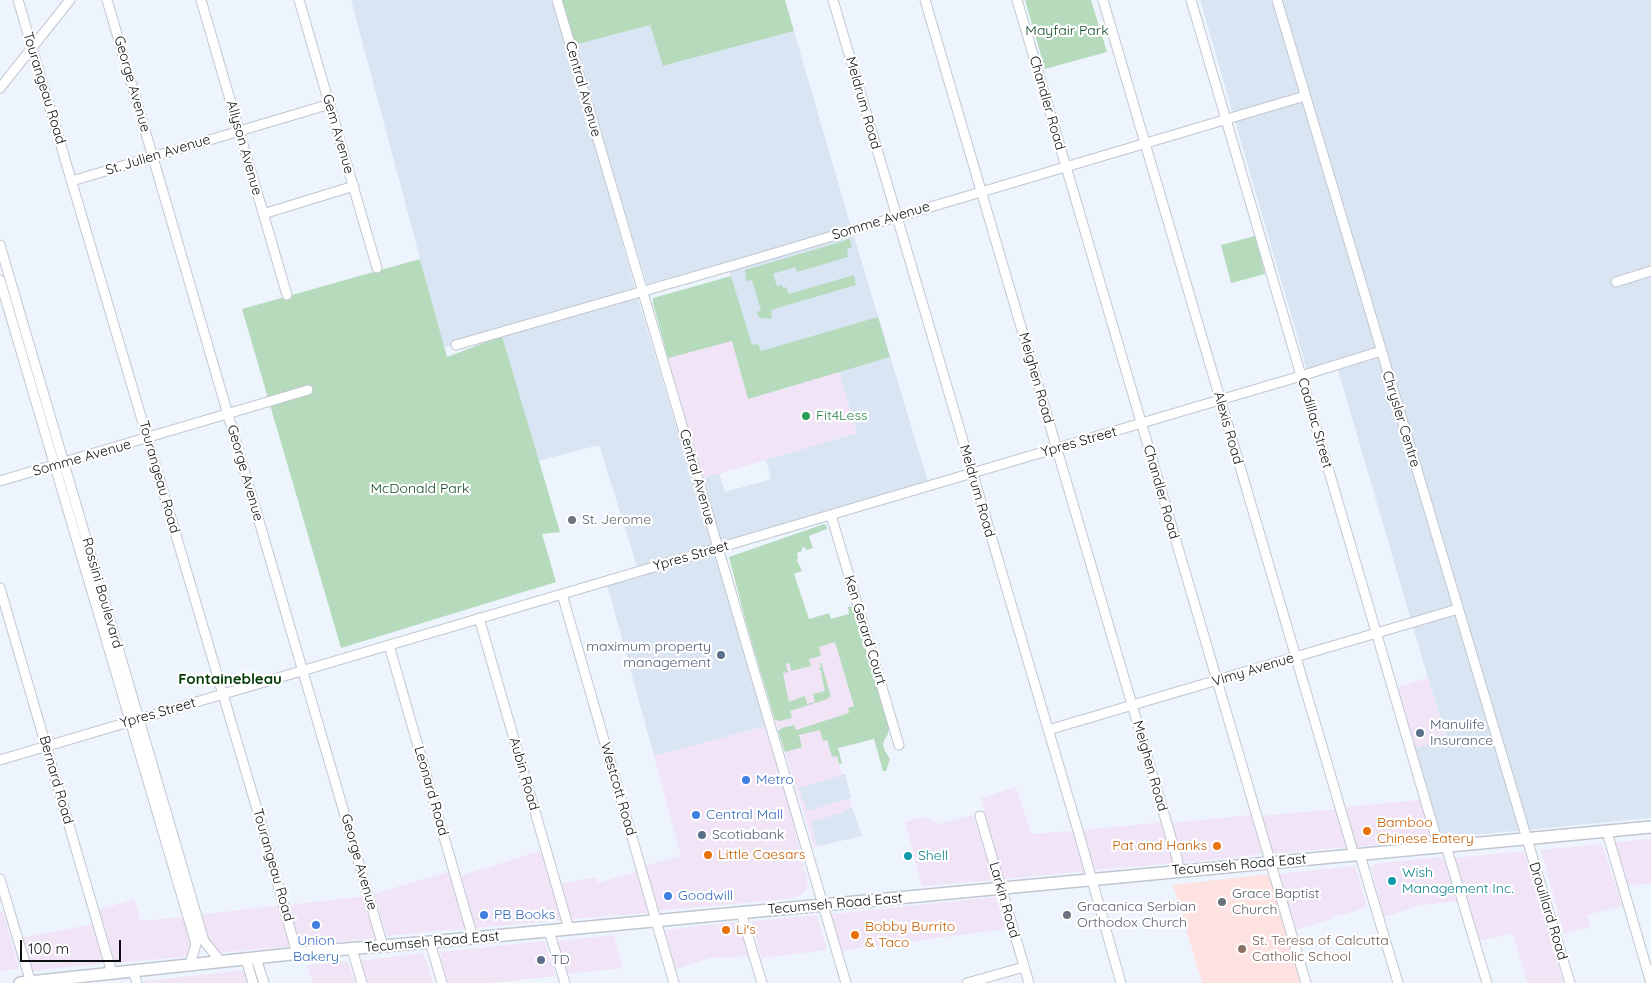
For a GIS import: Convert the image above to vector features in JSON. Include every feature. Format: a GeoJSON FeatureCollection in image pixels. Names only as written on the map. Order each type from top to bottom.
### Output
{"type":"FeatureCollection","features":[{"type":"Feature","properties":{"kind":"main road","name":"Tecumseh Road East"},"geometry":{"type":"LineString","coordinates":[[27,983],[352,948],[1651,827]]}},
{"type":"Feature","properties":{"kind":"street","name":"Tourangeau Road"},"geometry":{"type":"LineString","coordinates":[[18,0],[261,823],[297,954]]}},
{"type":"Feature","properties":{"kind":"street"},"geometry":{"type":"LineString","coordinates":[[0,88],[70,0]]}},
{"type":"Feature","properties":{"kind":"street","name":"George Avenue"},"geometry":{"type":"LineString","coordinates":[[107,0],[384,946]]}},
{"type":"Feature","properties":{"kind":"street","name":"Allyson Avenue"},"geometry":{"type":"LineString","coordinates":[[201,0],[287,295]]}},
{"type":"Feature","properties":{"kind":"street","name":"Gem Avenue"},"geometry":{"type":"LineString","coordinates":[[300,0],[377,268]]}},
{"type":"Feature","properties":{"kind":"street","name":"Central Avenue"},"geometry":{"type":"LineString","coordinates":[[556,0],[846,983]]}},
{"type":"Feature","properties":{"kind":"street","name":"Meldrum Road"},"geometry":{"type":"LineString","coordinates":[[833,0],[1121,983]]}},
{"type":"Feature","properties":{"kind":"street","name":"Meighen Road"},"geometry":{"type":"LineString","coordinates":[[925,0],[1133,706],[1177,858],[1179,871]]}},
{"type":"Feature","properties":{"kind":"street","name":"Chandler Road"},"geometry":{"type":"LineString","coordinates":[[1016,0],[1306,983]]}},
{"type":"Feature","properties":{"kind":"street","name":"Alexis Road"},"geometry":{"type":"LineString","coordinates":[[1103,0],[1296,657],[1398,983]]}},
{"type":"Feature","properties":{"kind":"street","name":"Cadillac Street"},"geometry":{"type":"LineString","coordinates":[[1191,0],[1376,633],[1487,983]]}},
{"type":"Feature","properties":{"kind":"street","name":"Chrysler Centre"},"geometry":{"type":"LineString","coordinates":[[1277,0],[1526,838]]}},
{"type":"Feature","properties":{"kind":"street","name":"Somme Avenue"},"geometry":{"type":"LineString","coordinates":[[456,345],[1305,96]]}},
{"type":"Feature","properties":{"kind":"street","name":"St. Julien Avenue"},"geometry":{"type":"LineString","coordinates":[[72,181],[330,104]]}},
{"type":"Feature","properties":{"kind":"street"},"geometry":{"type":"LineString","coordinates":[[263,214],[354,186]]}},
{"type":"Feature","properties":{"kind":"street","name":"Rossini Boulevard"},"geometry":{"type":"LineString","coordinates":[[0,245],[130,722],[200,943],[221,962]]}},
{"type":"Feature","properties":{"kind":"street"},"geometry":{"type":"LineString","coordinates":[[1616,282],[1651,271]]}},
{"type":"Feature","properties":{"kind":"street","name":"Rossini Boulevard"},"geometry":{"type":"LineString","coordinates":[[0,280],[139,719],[200,943]]}},
{"type":"Feature","properties":{"kind":"street","name":"Ypres Street"},"geometry":{"type":"LineString","coordinates":[[0,760],[1141,424],[1381,351]]}},
{"type":"Feature","properties":{"kind":"street","name":"Somme Avenue"},"geometry":{"type":"LineString","coordinates":[[0,481],[308,390]]}},
{"type":"Feature","properties":{"kind":"street","name":"Ken Gerard Court"},"geometry":{"type":"LineString","coordinates":[[830,515],[899,745]]}},
{"type":"Feature","properties":{"kind":"street","name":"Bernard Road"},"geometry":{"type":"LineString","coordinates":[[0,588],[112,973]]}},
{"type":"Feature","properties":{"kind":"street","name":"Westcott Road"},"geometry":{"type":"LineString","coordinates":[[562,594],[674,983]]}},
{"type":"Feature","properties":{"kind":"street","name":"Vimy Avenue"},"geometry":{"type":"LineString","coordinates":[[1048,730],[1458,609]]}},
{"type":"Feature","properties":{"kind":"street","name":"Aubin Road"},"geometry":{"type":"LineString","coordinates":[[479,618],[569,929]]}},
{"type":"Feature","properties":{"kind":"street","name":"Leonard Road"},"geometry":{"type":"LineString","coordinates":[[389,645],[473,938]]}},
{"type":"Feature","properties":{"kind":"street","name":"Larkin Road"},"geometry":{"type":"LineString","coordinates":[[980,816],[1029,983]]}},
{"type":"Feature","properties":{"kind":"street"},"geometry":{"type":"LineString","coordinates":[[1607,832],[1651,982]]}},
{"type":"Feature","properties":{"kind":"street","name":"Drouillard Road"},"geometry":{"type":"LineString","coordinates":[[1526,838],[1570,983]]}},
{"type":"Feature","properties":{"kind":"street"},"geometry":{"type":"LineString","coordinates":[[0,879],[27,983]]}},
{"type":"Feature","properties":{"kind":"street"},"geometry":{"type":"LineString","coordinates":[[741,912],[762,983]]}},
{"type":"Feature","properties":{"kind":"street"},"geometry":{"type":"LineString","coordinates":[[549,931],[565,983]]}},
{"type":"Feature","properties":{"kind":"street"},"geometry":{"type":"LineString","coordinates":[[430,942],[442,983]]}},
{"type":"Feature","properties":{"kind":"street"},"geometry":{"type":"LineString","coordinates":[[190,965],[200,943]]}},
{"type":"Feature","properties":{"kind":"street"},"geometry":{"type":"LineString","coordinates":[[352,948],[362,983]]}},
{"type":"Feature","properties":{"kind":"street"},"geometry":{"type":"LineString","coordinates":[[251,958],[253,983]]}},
{"type":"Feature","properties":{"kind":"street"},"geometry":{"type":"LineString","coordinates":[[251,958],[264,983]]}},
{"type":"Feature","properties":{"kind":"street"},"geometry":{"type":"LineString","coordinates":[[967,983],[1024,967]]}},
{"type":"Feature","properties":{"kind":"street"},"geometry":{"type":"LineString","coordinates":[[133,971],[137,983]]}},
{"type":"Feature","properties":{"kind":"shaded area"},"geometry":{"type":"Polygon","coordinates":[[[351,0],[553,0],[635,289],[444,348],[351,0]]]}},
{"type":"Feature","properties":{"kind":"shaded area"},"geometry":{"type":"Polygon","coordinates":[[[1200,0],[1651,0],[1651,818],[1441,838],[1415,748],[1447,738],[1338,370],[1309,377],[1200,0]]]}},
{"type":"Feature","properties":{"kind":"shaded area"},"geometry":{"type":"Polygon","coordinates":[[[650,24],[664,66],[794,31],[851,227],[647,284],[574,45],[650,24]]]}},
{"type":"Feature","properties":{"kind":"shaded area"},"geometry":{"type":"Polygon","coordinates":[[[853,233],[928,482],[730,541],[721,539],[702,479],[719,473],[725,492],[771,479],[766,460],[857,433],[839,372],[766,394],[729,270],[853,233]]]}},
{"type":"Feature","properties":{"kind":"shaded area"},"geometry":{"type":"Polygon","coordinates":[[[637,296],[766,726],[654,756],[607,584],[639,573],[599,445],[538,461],[502,336],[637,296]]]}},
{"type":"Feature","properties":{"kind":"shaded area"},"geometry":{"type":"Polygon","coordinates":[[[748,332],[766,394],[839,372],[857,433],[702,479],[666,355],[748,332]]]}},
{"type":"Feature","properties":{"kind":"shaded area"},"geometry":{"type":"Polygon","coordinates":[[[839,639],[860,709],[827,721],[842,774],[845,774],[851,798],[849,799],[862,836],[814,847],[758,662],[839,639]]]}},
{"type":"Feature","properties":{"kind":"shaded area"},"geometry":{"type":"Polygon","coordinates":[[[1428,678],[1447,739],[1415,748],[1396,688],[1428,678]]]}},
{"type":"Feature","properties":{"kind":"shaded area"},"geometry":{"type":"Polygon","coordinates":[[[766,726],[784,786],[808,883],[806,891],[796,898],[656,911],[644,866],[681,856],[654,756],[766,726]]]}},
{"type":"Feature","properties":{"kind":"shaded area"},"geometry":{"type":"Polygon","coordinates":[[[845,774],[851,798],[807,811],[799,788],[845,774]]]}},
{"type":"Feature","properties":{"kind":"shaded area"},"geometry":{"type":"Polygon","coordinates":[[[1016,787],[1031,834],[1074,831],[1085,871],[1003,879],[981,798],[1016,787]]]}},
{"type":"Feature","properties":{"kind":"shaded area"},"geometry":{"type":"Polygon","coordinates":[[[1421,800],[1432,839],[1356,847],[1344,807],[1421,800]]]}},
{"type":"Feature","properties":{"kind":"shaded area"},"geometry":{"type":"Polygon","coordinates":[[[852,808],[862,836],[817,846],[811,822],[845,812],[845,810],[852,808]]]}},
{"type":"Feature","properties":{"kind":"shaded area"},"geometry":{"type":"Polygon","coordinates":[[[1336,809],[1347,847],[1271,854],[1260,816],[1336,809]]]}},
{"type":"Feature","properties":{"kind":"shaded area"},"geometry":{"type":"Polygon","coordinates":[[[973,815],[994,880],[922,886],[905,822],[924,817],[939,824],[973,815]]]}},
{"type":"Feature","properties":{"kind":"shaded area"},"geometry":{"type":"Polygon","coordinates":[[[1251,815],[1262,854],[1183,863],[1170,823],[1251,815]]]}},
{"type":"Feature","properties":{"kind":"shaded area"},"geometry":{"type":"Polygon","coordinates":[[[1164,822],[1175,863],[1094,870],[1083,830],[1164,822]]]}},
{"type":"Feature","properties":{"kind":"shaded area"},"geometry":{"type":"Polygon","coordinates":[[[1651,839],[1651,884],[1628,885],[1615,842],[1651,839]]]}},
{"type":"Feature","properties":{"kind":"shaded area"},"geometry":{"type":"Polygon","coordinates":[[[1602,844],[1622,906],[1587,915],[1591,927],[1564,934],[1541,850],[1602,844]]]}},
{"type":"Feature","properties":{"kind":"shaded area"},"geometry":{"type":"Polygon","coordinates":[[[540,851],[563,920],[476,928],[460,876],[540,851]]]}},
{"type":"Feature","properties":{"kind":"shaded area"},"geometry":{"type":"Polygon","coordinates":[[[1524,851],[1540,899],[1563,983],[1527,983],[1513,933],[1479,941],[1455,858],[1524,851]]]}},
{"type":"Feature","properties":{"kind":"shaded area"},"geometry":{"type":"Polygon","coordinates":[[[1441,857],[1446,863],[1456,901],[1422,905],[1384,917],[1371,868],[1374,864],[1441,857]]]}},
{"type":"Feature","properties":{"kind":"shaded area"},"geometry":{"type":"Polygon","coordinates":[[[1355,866],[1367,907],[1338,916],[1337,913],[1332,919],[1295,930],[1278,874],[1355,866]]]}},
{"type":"Feature","properties":{"kind":"shaded area"},"geometry":{"type":"Polygon","coordinates":[[[451,871],[468,928],[387,936],[374,894],[451,871]]]}},
{"type":"Feature","properties":{"kind":"shaded area"},"geometry":{"type":"Polygon","coordinates":[[[639,871],[649,913],[571,919],[561,884],[596,877],[599,883],[639,871]]]}},
{"type":"Feature","properties":{"kind":"shaded area","name":"St. Teresa of Calcutta Catholic School"},"geometry":{"type":"Polygon","coordinates":[[[1270,874],[1301,983],[1202,983],[1173,885],[1270,874]]]}},
{"type":"Feature","properties":{"kind":"shaded area"},"geometry":{"type":"Polygon","coordinates":[[[365,896],[377,938],[300,945],[288,905],[365,896]]]}},
{"type":"Feature","properties":{"kind":"shaded area"},"geometry":{"type":"Polygon","coordinates":[[[996,897],[1005,929],[840,951],[832,914],[996,897]]]}},
{"type":"Feature","properties":{"kind":"shaded area"},"geometry":{"type":"Polygon","coordinates":[[[134,899],[141,921],[184,917],[195,956],[115,963],[99,910],[134,899]]]}},
{"type":"Feature","properties":{"kind":"shaded area"},"geometry":{"type":"Polygon","coordinates":[[[280,905],[292,946],[217,953],[208,943],[199,915],[280,905]]]}},
{"type":"Feature","properties":{"kind":"shaded area"},"geometry":{"type":"Polygon","coordinates":[[[0,912],[3,912],[19,969],[0,971],[0,912]]]}},
{"type":"Feature","properties":{"kind":"shaded area"},"geometry":{"type":"Polygon","coordinates":[[[817,915],[827,950],[761,958],[752,921],[817,915]]]}},
{"type":"Feature","properties":{"kind":"shaded area"},"geometry":{"type":"Polygon","coordinates":[[[737,922],[749,956],[710,958],[676,969],[665,930],[737,922]]]}},
{"type":"Feature","properties":{"kind":"shaded area"},"geometry":{"type":"Polygon","coordinates":[[[94,924],[105,963],[32,971],[21,938],[94,924]]]}},
{"type":"Feature","properties":{"kind":"shaded area"},"geometry":{"type":"Polygon","coordinates":[[[614,935],[623,968],[565,974],[557,941],[614,935]]]}},
{"type":"Feature","properties":{"kind":"shaded area"},"geometry":{"type":"Polygon","coordinates":[[[544,941],[556,976],[490,983],[447,983],[440,952],[544,941]]]}},
{"type":"Feature","properties":{"kind":"shaded area"},"geometry":{"type":"Polygon","coordinates":[[[423,953],[433,983],[367,983],[361,961],[423,953]]]}},
{"type":"Feature","properties":{"kind":"shaded area"},"geometry":{"type":"Polygon","coordinates":[[[348,961],[355,983],[313,983],[307,965],[348,961]]]}},
{"type":"Feature","properties":{"kind":"shaded area"},"geometry":{"type":"Polygon","coordinates":[[[245,970],[248,983],[145,983],[144,981],[245,970]]]}},
{"type":"Feature","properties":{"kind":"green space"},"geometry":{"type":"Polygon","coordinates":[[[561,0],[785,0],[794,31],[663,66],[650,25],[574,45],[561,0]]]}},
{"type":"Feature","properties":{"kind":"green space","name":"Mayfair Park"},"geometry":{"type":"Polygon","coordinates":[[[1025,0],[1091,0],[1107,52],[1045,69],[1025,0]]]}},
{"type":"Feature","properties":{"kind":"green space"},"geometry":{"type":"Polygon","coordinates":[[[1255,236],[1265,274],[1231,283],[1221,245],[1255,236]]]}},
{"type":"Feature","properties":{"kind":"green space"},"geometry":{"type":"Polygon","coordinates":[[[849,238],[852,247],[847,249],[848,257],[797,272],[795,267],[773,274],[777,286],[782,285],[783,288],[786,287],[789,294],[854,275],[856,285],[771,310],[771,319],[760,318],[756,312],[761,311],[752,280],[746,281],[745,270],[849,238]]]}},
{"type":"Feature","properties":{"kind":"green space","name":"McDonald Park"},"geometry":{"type":"Polygon","coordinates":[[[420,259],[447,357],[502,336],[560,532],[542,534],[556,582],[341,648],[242,309],[420,259]]]}},
{"type":"Feature","properties":{"kind":"green space"},"geometry":{"type":"Polygon","coordinates":[[[731,276],[752,345],[758,344],[761,351],[878,317],[890,357],[748,399],[732,341],[668,358],[653,298],[731,276]]]}},
{"type":"Feature","properties":{"kind":"green space"},"geometry":{"type":"Polygon","coordinates":[[[824,524],[827,529],[809,536],[813,548],[806,550],[805,547],[797,553],[797,560],[802,571],[794,574],[809,619],[829,613],[831,619],[849,614],[848,607],[854,606],[889,727],[883,744],[890,759],[886,771],[883,771],[874,739],[838,748],[842,763],[839,764],[837,756],[832,757],[827,740],[823,741],[820,730],[799,735],[802,747],[785,752],[778,731],[782,728],[794,725],[796,730],[849,713],[848,708],[854,706],[835,642],[819,647],[821,656],[809,659],[811,666],[791,671],[790,663],[786,664],[789,672],[783,673],[789,702],[805,696],[807,704],[815,702],[813,694],[825,691],[822,673],[819,670],[821,662],[831,697],[790,711],[792,718],[780,721],[775,720],[729,557],[824,524]]]}},
{"type":"Feature","properties":{"kind":"place","name":"Fit4Less"},"geometry":{"type":"Point","coordinates":[806,416]}},
{"type":"Feature","properties":{"kind":"place","name":"St. Jerome"},"geometry":{"type":"Point","coordinates":[572,520]}},
{"type":"Feature","properties":{"kind":"place","name":"maximum property management"},"geometry":{"type":"Point","coordinates":[721,655]}},
{"type":"Feature","properties":{"kind":"place","name":"Manulife Insurance"},"geometry":{"type":"Point","coordinates":[1420,733]}},
{"type":"Feature","properties":{"kind":"place","name":"Metro"},"geometry":{"type":"Point","coordinates":[746,780]}},
{"type":"Feature","properties":{"kind":"place","name":"Central Mall"},"geometry":{"type":"Point","coordinates":[696,815]}},
{"type":"Feature","properties":{"kind":"place","name":"Bamboo Chinese Eatery"},"geometry":{"type":"Point","coordinates":[1367,831]}},
{"type":"Feature","properties":{"kind":"place","name":"Scotiabank"},"geometry":{"type":"Point","coordinates":[702,835]}},
{"type":"Feature","properties":{"kind":"place","name":"Pat and Hanks"},"geometry":{"type":"Point","coordinates":[1217,846]}},
{"type":"Feature","properties":{"kind":"place","name":"Little Caesars"},"geometry":{"type":"Point","coordinates":[708,855]}},
{"type":"Feature","properties":{"kind":"place","name":"Shell"},"geometry":{"type":"Point","coordinates":[908,856]}},
{"type":"Feature","properties":{"kind":"place","name":"Wish Management Inc."},"geometry":{"type":"Point","coordinates":[1392,881]}},
{"type":"Feature","properties":{"kind":"place","name":"Goodwill"},"geometry":{"type":"Point","coordinates":[668,896]}},
{"type":"Feature","properties":{"kind":"place","name":"Grace Baptist Church"},"geometry":{"type":"Point","coordinates":[1222,902]}},
{"type":"Feature","properties":{"kind":"place","name":"PB Books"},"geometry":{"type":"Point","coordinates":[484,915]}},
{"type":"Feature","properties":{"kind":"place","name":"Gracanica Serbian Orthodox Church"},"geometry":{"type":"Point","coordinates":[1067,915]}},
{"type":"Feature","properties":{"kind":"place","name":"Union Bakery"},"geometry":{"type":"Point","coordinates":[316,925]}},
{"type":"Feature","properties":{"kind":"place","name":"Li's"},"geometry":{"type":"Point","coordinates":[726,930]}},
{"type":"Feature","properties":{"kind":"place","name":"Bobby Burrito & Taco"},"geometry":{"type":"Point","coordinates":[855,935]}},
{"type":"Feature","properties":{"kind":"place","name":"St. Teresa of Calcutta Catholic School"},"geometry":{"type":"Point","coordinates":[1242,949]}},
{"type":"Feature","properties":{"kind":"place","name":"TD"},"geometry":{"type":"Point","coordinates":[541,960]}},
{"type":"Feature","properties":{"kind":"district","name":"Fontainebleau"},"geometry":{"type":"Point","coordinates":[230,679]}}]}
